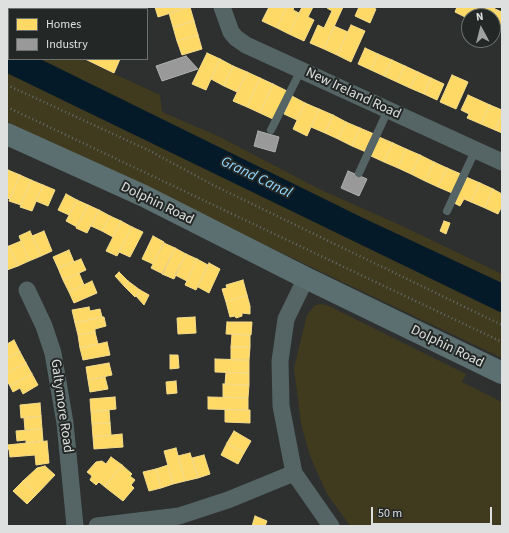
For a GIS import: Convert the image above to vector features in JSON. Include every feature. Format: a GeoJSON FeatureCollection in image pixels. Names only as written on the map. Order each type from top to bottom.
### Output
{"type":"FeatureCollection","features":[{"type":"Feature","properties":{"kind":"main road","name":"Dolphin Road"},"geometry":{"type":"LineString","coordinates":[[7,134],[144,196],[306,278],[502,373]]}},
{"type":"Feature","properties":{"kind":"street","name":"New Ireland Road"},"geometry":{"type":"LineString","coordinates":[[222,7],[228,25],[236,38],[246,45],[502,162]]}},
{"type":"Feature","properties":{"kind":"street"},"geometry":{"type":"LineString","coordinates":[[306,278],[286,319],[280,361],[281,406],[294,473],[331,526]]}},
{"type":"Feature","properties":{"kind":"street","name":"Galtymore Road"},"geometry":{"type":"LineString","coordinates":[[27,290],[44,326],[53,353],[65,422],[75,526]]}},
{"type":"Feature","properties":{"kind":"street"},"geometry":{"type":"LineString","coordinates":[[96,526],[179,516],[228,500],[294,473]]}},
{"type":"Feature","properties":{"kind":"lane"},"geometry":{"type":"LineString","coordinates":[[271,130],[301,70]]}},
{"type":"Feature","properties":{"kind":"lane"},"geometry":{"type":"LineString","coordinates":[[359,173],[388,110]]}},
{"type":"Feature","properties":{"kind":"lane"},"geometry":{"type":"LineString","coordinates":[[447,211],[476,151]]}},
{"type":"Feature","properties":{"kind":"path"},"geometry":{"type":"LineString","coordinates":[[7,85],[150,151],[215,186],[502,325]]}},
{"type":"Feature","properties":{"kind":"path"},"geometry":{"type":"LineString","coordinates":[[7,107],[502,342]]}},
{"type":"Feature","properties":{"kind":"shaded area"},"geometry":{"type":"Polygon","coordinates":[[[42,60],[84,60],[160,95],[162,112],[218,136],[319,189],[400,225],[502,274],[502,283],[363,218],[42,60]]]}},
{"type":"Feature","properties":{"kind":"shaded area"},"geometry":{"type":"Polygon","coordinates":[[[7,73],[502,313],[502,358],[7,122],[7,73]]]}},
{"type":"Feature","properties":{"kind":"shaded area"},"geometry":{"type":"Polygon","coordinates":[[[322,304],[329,306],[466,374],[462,382],[502,402],[502,526],[351,526],[348,523],[327,494],[310,456],[301,424],[294,368],[307,315],[315,305],[322,304]]]}},
{"type":"Feature","properties":{"kind":"water","name":"Grand Canal"},"geometry":{"type":"Polygon","coordinates":[[[7,43],[8,60],[42,60],[363,218],[502,283],[502,313],[7,73],[7,43]]]}},
{"type":"Feature","properties":{"kind":"building: Homes"},"geometry":{"type":"Polygon","coordinates":[[[63,7],[96,7],[96,8],[63,7]]]}},
{"type":"Feature","properties":{"kind":"building: Homes"},"geometry":{"type":"Polygon","coordinates":[[[155,7],[190,7],[158,17],[155,7]]]}},
{"type":"Feature","properties":{"kind":"building: Homes"},"geometry":{"type":"Polygon","coordinates":[[[190,7],[194,21],[173,27],[169,13],[190,7]]]}},
{"type":"Feature","properties":{"kind":"building: Homes"},"geometry":{"type":"Polygon","coordinates":[[[269,7],[287,7],[277,28],[262,21],[269,7]]]}},
{"type":"Feature","properties":{"kind":"building: Homes"},"geometry":{"type":"Polygon","coordinates":[[[287,7],[294,7],[293,10],[299,13],[289,34],[277,28],[287,7]]]}},
{"type":"Feature","properties":{"kind":"building: Homes"},"geometry":{"type":"Polygon","coordinates":[[[302,7],[313,7],[308,17],[314,20],[304,41],[289,34],[302,7]]]}},
{"type":"Feature","properties":{"kind":"building: Homes"},"geometry":{"type":"Polygon","coordinates":[[[343,7],[324,49],[310,43],[318,25],[324,28],[332,11],[327,8],[343,7]]]}},
{"type":"Feature","properties":{"kind":"building: Homes"},"geometry":{"type":"Polygon","coordinates":[[[359,7],[371,7],[376,9],[370,23],[355,16],[359,7]]]}},
{"type":"Feature","properties":{"kind":"building: Homes"},"geometry":{"type":"Polygon","coordinates":[[[457,7],[475,7],[461,8],[461,15],[455,12],[457,7]]]}},
{"type":"Feature","properties":{"kind":"building: Homes"},"geometry":{"type":"Polygon","coordinates":[[[492,7],[494,8],[474,8],[492,7]]]}},
{"type":"Feature","properties":{"kind":"building: Homes"},"geometry":{"type":"Polygon","coordinates":[[[501,12],[502,12],[501,27],[501,12]]]}},
{"type":"Feature","properties":{"kind":"building: Homes"},"geometry":{"type":"Polygon","coordinates":[[[194,21],[198,35],[177,41],[173,27],[194,21]]]}},
{"type":"Feature","properties":{"kind":"building: Homes"},"geometry":{"type":"Polygon","coordinates":[[[351,25],[365,31],[351,62],[337,55],[351,25]]]}},
{"type":"Feature","properties":{"kind":"building: Homes"},"geometry":{"type":"Polygon","coordinates":[[[334,26],[348,32],[337,55],[324,49],[334,26]]]}},
{"type":"Feature","properties":{"kind":"building: Homes"},"geometry":{"type":"Polygon","coordinates":[[[198,35],[202,49],[182,55],[177,41],[198,35]]]}},
{"type":"Feature","properties":{"kind":"building: Homes"},"geometry":{"type":"Polygon","coordinates":[[[365,48],[378,54],[371,70],[358,64],[365,48]]]}},
{"type":"Feature","properties":{"kind":"building: Homes"},"geometry":{"type":"Polygon","coordinates":[[[207,53],[220,59],[206,90],[192,84],[207,53]]]}},
{"type":"Feature","properties":{"kind":"building: Homes"},"geometry":{"type":"Polygon","coordinates":[[[378,54],[392,60],[384,76],[371,70],[378,54]]]}},
{"type":"Feature","properties":{"kind":"building: Homes"},"geometry":{"type":"Polygon","coordinates":[[[220,59],[233,66],[224,86],[211,79],[220,59]]]}},
{"type":"Feature","properties":{"kind":"building: Homes"},"geometry":{"type":"Polygon","coordinates":[[[87,60],[120,60],[114,73],[87,60]]]}},
{"type":"Feature","properties":{"kind":"building: Homes"},"geometry":{"type":"Polygon","coordinates":[[[392,60],[405,66],[397,82],[384,76],[392,60]]]}},
{"type":"Feature","properties":{"kind":"building: Homes"},"geometry":{"type":"Polygon","coordinates":[[[233,66],[247,72],[237,92],[224,86],[233,66]]]}},
{"type":"Feature","properties":{"kind":"building: Homes"},"geometry":{"type":"Polygon","coordinates":[[[405,66],[418,72],[410,88],[397,82],[405,66]]]}},
{"type":"Feature","properties":{"kind":"building: Homes"},"geometry":{"type":"Polygon","coordinates":[[[247,72],[260,78],[247,107],[233,101],[247,72]]]}},
{"type":"Feature","properties":{"kind":"building: Homes"},"geometry":{"type":"Polygon","coordinates":[[[418,72],[431,78],[424,94],[410,88],[418,72]]]}},
{"type":"Feature","properties":{"kind":"building: Homes"},"geometry":{"type":"Polygon","coordinates":[[[452,75],[468,82],[456,109],[440,102],[452,75]]]}},
{"type":"Feature","properties":{"kind":"building: Homes"},"geometry":{"type":"Polygon","coordinates":[[[260,78],[273,84],[260,113],[247,107],[260,78]]]}},
{"type":"Feature","properties":{"kind":"building: Homes"},"geometry":{"type":"Polygon","coordinates":[[[431,78],[444,84],[437,100],[424,94],[431,78]]]}},
{"type":"Feature","properties":{"kind":"building: Homes"},"geometry":{"type":"Polygon","coordinates":[[[273,84],[287,91],[273,119],[260,113],[273,84]]]}},
{"type":"Feature","properties":{"kind":"building: Homes"},"geometry":{"type":"Polygon","coordinates":[[[468,95],[490,105],[481,124],[467,118],[469,114],[461,110],[468,95]]]}},
{"type":"Feature","properties":{"kind":"building: Homes"},"geometry":{"type":"Polygon","coordinates":[[[292,96],[305,103],[297,120],[284,114],[292,96]]]}},
{"type":"Feature","properties":{"kind":"building: Homes"},"geometry":{"type":"Polygon","coordinates":[[[305,103],[319,109],[307,136],[293,129],[305,103]]]}},
{"type":"Feature","properties":{"kind":"building: Homes"},"geometry":{"type":"Polygon","coordinates":[[[490,105],[502,110],[502,115],[495,130],[481,124],[490,105]]]}},
{"type":"Feature","properties":{"kind":"building: Homes"},"geometry":{"type":"Polygon","coordinates":[[[319,109],[333,115],[325,133],[311,127],[319,109]]]}},
{"type":"Feature","properties":{"kind":"building: Homes"},"geometry":{"type":"Polygon","coordinates":[[[333,115],[346,122],[338,139],[325,133],[333,115]]]}},
{"type":"Feature","properties":{"kind":"building: Homes"},"geometry":{"type":"Polygon","coordinates":[[[502,115],[502,133],[495,130],[502,115]]]}},
{"type":"Feature","properties":{"kind":"building: Homes"},"geometry":{"type":"Polygon","coordinates":[[[346,122],[360,128],[352,146],[338,139],[346,122]]]}},
{"type":"Feature","properties":{"kind":"building: Homes"},"geometry":{"type":"Polygon","coordinates":[[[360,128],[374,134],[366,152],[352,146],[360,128]]]}},
{"type":"Feature","properties":{"kind":"building: Homes"},"geometry":{"type":"Polygon","coordinates":[[[379,137],[393,143],[384,162],[371,156],[379,137]]]}},
{"type":"Feature","properties":{"kind":"building: Homes"},"geometry":{"type":"Polygon","coordinates":[[[393,143],[406,149],[398,168],[384,162],[393,143]]]}},
{"type":"Feature","properties":{"kind":"building: Homes"},"geometry":{"type":"Polygon","coordinates":[[[406,149],[420,155],[411,174],[398,168],[406,149]]]}},
{"type":"Feature","properties":{"kind":"building: Homes"},"geometry":{"type":"Polygon","coordinates":[[[420,155],[434,162],[425,181],[411,174],[420,155]]]}},
{"type":"Feature","properties":{"kind":"building: Homes"},"geometry":{"type":"Polygon","coordinates":[[[434,162],[447,168],[438,187],[425,181],[434,162]]]}},
{"type":"Feature","properties":{"kind":"building: Homes"},"geometry":{"type":"Polygon","coordinates":[[[447,168],[461,174],[452,193],[438,187],[447,168]]]}},
{"type":"Feature","properties":{"kind":"building: Homes"},"geometry":{"type":"Polygon","coordinates":[[[8,170],[20,175],[10,199],[7,198],[8,170]]]}},
{"type":"Feature","properties":{"kind":"building: Homes"},"geometry":{"type":"Polygon","coordinates":[[[20,175],[31,180],[21,205],[9,201],[20,175]]]}},
{"type":"Feature","properties":{"kind":"building: Homes"},"geometry":{"type":"Polygon","coordinates":[[[466,177],[480,183],[471,202],[464,199],[460,206],[454,203],[466,177]]]}},
{"type":"Feature","properties":{"kind":"building: Homes"},"geometry":{"type":"Polygon","coordinates":[[[31,180],[43,185],[32,211],[20,207],[31,180]]]}},
{"type":"Feature","properties":{"kind":"building: Homes"},"geometry":{"type":"Polygon","coordinates":[[[480,183],[493,189],[485,208],[471,202],[480,183]]]}},
{"type":"Feature","properties":{"kind":"building: Homes"},"geometry":{"type":"Polygon","coordinates":[[[43,185],[55,190],[48,206],[36,201],[43,185]]]}},
{"type":"Feature","properties":{"kind":"building: Homes"},"geometry":{"type":"Polygon","coordinates":[[[493,189],[502,194],[502,206],[498,214],[485,208],[493,189]]]}},
{"type":"Feature","properties":{"kind":"building: Homes"},"geometry":{"type":"Polygon","coordinates":[[[66,194],[77,200],[69,215],[58,210],[66,194]]]}},
{"type":"Feature","properties":{"kind":"building: Homes"},"geometry":{"type":"Polygon","coordinates":[[[77,200],[88,205],[77,227],[66,221],[77,200]]]}},
{"type":"Feature","properties":{"kind":"building: Homes"},"geometry":{"type":"Polygon","coordinates":[[[88,205],[99,210],[87,233],[76,228],[88,205]]]}},
{"type":"Feature","properties":{"kind":"building: Homes"},"geometry":{"type":"Polygon","coordinates":[[[99,210],[110,216],[102,231],[91,226],[99,210]]]}},
{"type":"Feature","properties":{"kind":"building: Homes"},"geometry":{"type":"Polygon","coordinates":[[[110,216],[121,221],[113,237],[102,231],[110,216]]]}},
{"type":"Feature","properties":{"kind":"building: Homes"},"geometry":{"type":"Polygon","coordinates":[[[121,221],[132,227],[117,256],[106,251],[121,221]]]}},
{"type":"Feature","properties":{"kind":"building: Homes"},"geometry":{"type":"Polygon","coordinates":[[[444,221],[450,223],[446,234],[440,231],[444,221]]]}},
{"type":"Feature","properties":{"kind":"building: Homes"},"geometry":{"type":"Polygon","coordinates":[[[132,227],[143,232],[130,257],[119,252],[132,227]]]}},
{"type":"Feature","properties":{"kind":"building: Homes"},"geometry":{"type":"Polygon","coordinates":[[[30,231],[41,256],[29,261],[19,236],[30,231]]]}},
{"type":"Feature","properties":{"kind":"building: Homes"},"geometry":{"type":"Polygon","coordinates":[[[44,231],[52,251],[41,256],[32,236],[44,231]]]}},
{"type":"Feature","properties":{"kind":"building: Homes"},"geometry":{"type":"Polygon","coordinates":[[[153,236],[164,242],[153,264],[142,259],[153,236]]]}},
{"type":"Feature","properties":{"kind":"building: Homes"},"geometry":{"type":"Polygon","coordinates":[[[21,241],[29,261],[18,266],[9,246],[21,241]]]}},
{"type":"Feature","properties":{"kind":"building: Homes"},"geometry":{"type":"Polygon","coordinates":[[[164,243],[175,248],[163,274],[151,268],[164,243]]]}},
{"type":"Feature","properties":{"kind":"building: Homes"},"geometry":{"type":"Polygon","coordinates":[[[9,246],[18,266],[7,270],[7,247],[9,246]]]}},
{"type":"Feature","properties":{"kind":"building: Homes"},"geometry":{"type":"Polygon","coordinates":[[[175,248],[186,254],[174,279],[162,274],[175,248]]]}},
{"type":"Feature","properties":{"kind":"building: Homes"},"geometry":{"type":"Polygon","coordinates":[[[69,250],[74,262],[58,268],[53,257],[69,250]]]}},
{"type":"Feature","properties":{"kind":"building: Homes"},"geometry":{"type":"Polygon","coordinates":[[[186,254],[197,259],[187,281],[175,275],[186,254]]]}},
{"type":"Feature","properties":{"kind":"building: Homes"},"geometry":{"type":"Polygon","coordinates":[[[81,259],[86,270],[63,280],[58,268],[81,259]]]}},
{"type":"Feature","properties":{"kind":"building: Homes"},"geometry":{"type":"Polygon","coordinates":[[[197,259],[208,265],[196,290],[185,285],[197,259]]]}},
{"type":"Feature","properties":{"kind":"building: Homes"},"geometry":{"type":"Polygon","coordinates":[[[209,263],[220,269],[209,293],[198,287],[209,263]]]}},
{"type":"Feature","properties":{"kind":"building: Homes"},"geometry":{"type":"Polygon","coordinates":[[[119,272],[128,281],[125,287],[115,276],[119,272]]]}},
{"type":"Feature","properties":{"kind":"building: Homes"},"geometry":{"type":"Polygon","coordinates":[[[79,273],[84,285],[69,292],[63,280],[79,273]]]}},
{"type":"Feature","properties":{"kind":"building: Homes"},"geometry":{"type":"Polygon","coordinates":[[[243,280],[247,295],[226,302],[222,289],[227,288],[226,285],[243,280]]]}},
{"type":"Feature","properties":{"kind":"building: Homes"},"geometry":{"type":"Polygon","coordinates":[[[92,281],[97,293],[74,303],[69,292],[92,281]]]}},
{"type":"Feature","properties":{"kind":"building: Homes"},"geometry":{"type":"Polygon","coordinates":[[[128,281],[140,290],[135,297],[125,287],[128,281]]]}},
{"type":"Feature","properties":{"kind":"building: Homes"},"geometry":{"type":"Polygon","coordinates":[[[140,290],[149,295],[144,305],[136,296],[140,290]]]}},
{"type":"Feature","properties":{"kind":"building: Homes"},"geometry":{"type":"Polygon","coordinates":[[[247,295],[250,306],[250,314],[242,313],[242,316],[236,318],[235,316],[230,317],[226,302],[247,295]]]}},
{"type":"Feature","properties":{"kind":"building: Homes"},"geometry":{"type":"Polygon","coordinates":[[[89,307],[90,311],[100,309],[102,317],[75,323],[72,310],[89,307]]]}},
{"type":"Feature","properties":{"kind":"building: Homes"},"geometry":{"type":"Polygon","coordinates":[[[104,317],[106,326],[95,329],[95,332],[78,335],[75,323],[104,317]]]}},
{"type":"Feature","properties":{"kind":"building: Homes"},"geometry":{"type":"Polygon","coordinates":[[[195,317],[196,333],[178,334],[177,318],[195,317]]]}},
{"type":"Feature","properties":{"kind":"building: Homes"},"geometry":{"type":"Polygon","coordinates":[[[227,322],[252,322],[251,335],[226,334],[227,322]]]}},
{"type":"Feature","properties":{"kind":"building: Homes"},"geometry":{"type":"Polygon","coordinates":[[[95,332],[98,344],[80,348],[78,335],[95,332]]]}},
{"type":"Feature","properties":{"kind":"building: Homes"},"geometry":{"type":"Polygon","coordinates":[[[232,334],[250,335],[250,347],[231,347],[232,334]]]}},
{"type":"Feature","properties":{"kind":"building: Homes"},"geometry":{"type":"Polygon","coordinates":[[[14,340],[20,352],[7,358],[7,344],[14,340]]]}},
{"type":"Feature","properties":{"kind":"building: Homes"},"geometry":{"type":"Polygon","coordinates":[[[107,342],[110,355],[83,360],[80,348],[107,342]]]}},
{"type":"Feature","properties":{"kind":"building: Homes"},"geometry":{"type":"Polygon","coordinates":[[[231,347],[250,347],[249,360],[231,360],[231,347]]]}},
{"type":"Feature","properties":{"kind":"building: Homes"},"geometry":{"type":"Polygon","coordinates":[[[20,352],[26,363],[7,373],[7,358],[20,352]]]}},
{"type":"Feature","properties":{"kind":"building: Homes"},"geometry":{"type":"Polygon","coordinates":[[[170,355],[178,355],[179,368],[170,369],[170,355]]]}},
{"type":"Feature","properties":{"kind":"building: Homes"},"geometry":{"type":"Polygon","coordinates":[[[215,359],[249,360],[249,373],[215,372],[215,359]]]}},
{"type":"Feature","properties":{"kind":"building: Homes"},"geometry":{"type":"Polygon","coordinates":[[[26,363],[32,374],[10,386],[7,381],[7,373],[26,363]]]}},
{"type":"Feature","properties":{"kind":"building: Homes"},"geometry":{"type":"Polygon","coordinates":[[[109,363],[112,375],[88,380],[86,367],[109,363]]]}},
{"type":"Feature","properties":{"kind":"building: Homes"},"geometry":{"type":"Polygon","coordinates":[[[226,372],[249,373],[249,385],[225,384],[226,372]]]}},
{"type":"Feature","properties":{"kind":"building: Homes"},"geometry":{"type":"Polygon","coordinates":[[[32,374],[38,385],[23,394],[20,388],[13,392],[10,386],[32,374]]]}},
{"type":"Feature","properties":{"kind":"building: Homes"},"geometry":{"type":"Polygon","coordinates":[[[105,377],[108,389],[90,392],[88,380],[105,377]]]}},
{"type":"Feature","properties":{"kind":"building: Homes"},"geometry":{"type":"Polygon","coordinates":[[[176,381],[177,393],[167,394],[166,382],[176,381]]]}},
{"type":"Feature","properties":{"kind":"building: Homes"},"geometry":{"type":"Polygon","coordinates":[[[223,384],[249,385],[248,398],[223,397],[223,384]]]}},
{"type":"Feature","properties":{"kind":"building: Homes"},"geometry":{"type":"Polygon","coordinates":[[[115,397],[116,409],[91,412],[90,399],[115,397]]]}},
{"type":"Feature","properties":{"kind":"building: Homes"},"geometry":{"type":"Polygon","coordinates":[[[208,397],[248,398],[248,410],[208,409],[208,397]]]}},
{"type":"Feature","properties":{"kind":"building: Homes"},"geometry":{"type":"Polygon","coordinates":[[[40,403],[41,416],[21,418],[20,405],[40,403]]]}},
{"type":"Feature","properties":{"kind":"building: Homes"},"geometry":{"type":"Polygon","coordinates":[[[109,410],[110,423],[92,424],[91,412],[109,410]]]}},
{"type":"Feature","properties":{"kind":"building: Homes"},"geometry":{"type":"Polygon","coordinates":[[[225,410],[250,410],[250,423],[225,422],[225,410]]]}},
{"type":"Feature","properties":{"kind":"building: Homes"},"geometry":{"type":"Polygon","coordinates":[[[41,416],[42,429],[25,430],[24,418],[41,416]]]}},
{"type":"Feature","properties":{"kind":"building: Homes"},"geometry":{"type":"Polygon","coordinates":[[[110,423],[111,435],[93,437],[92,424],[110,423]]]}},
{"type":"Feature","properties":{"kind":"building: Homes"},"geometry":{"type":"Polygon","coordinates":[[[42,429],[43,441],[26,443],[26,440],[17,441],[16,431],[42,429]]]}},
{"type":"Feature","properties":{"kind":"building: Homes"},"geometry":{"type":"Polygon","coordinates":[[[234,431],[251,441],[244,453],[227,443],[234,431]]]}},
{"type":"Feature","properties":{"kind":"building: Homes"},"geometry":{"type":"Polygon","coordinates":[[[122,434],[123,447],[94,449],[93,437],[122,434]]]}},
{"type":"Feature","properties":{"kind":"building: Homes"},"geometry":{"type":"Polygon","coordinates":[[[47,441],[49,463],[36,465],[35,455],[10,457],[9,449],[7,450],[7,445],[47,441]]]}},
{"type":"Feature","properties":{"kind":"building: Homes"},"geometry":{"type":"Polygon","coordinates":[[[227,443],[244,453],[238,464],[221,455],[227,443]]]}},
{"type":"Feature","properties":{"kind":"building: Homes"},"geometry":{"type":"Polygon","coordinates":[[[176,448],[185,481],[173,484],[164,451],[176,448]]]}},
{"type":"Feature","properties":{"kind":"building: Homes"},"geometry":{"type":"Polygon","coordinates":[[[190,453],[198,478],[185,481],[178,456],[190,453]]]}},
{"type":"Feature","properties":{"kind":"building: Homes"},"geometry":{"type":"Polygon","coordinates":[[[204,455],[210,474],[198,478],[192,458],[204,455]]]}},
{"type":"Feature","properties":{"kind":"building: Homes"},"geometry":{"type":"Polygon","coordinates":[[[111,457],[122,465],[105,487],[99,482],[96,485],[90,480],[92,476],[87,472],[96,462],[102,461],[106,464],[111,457]]]}},
{"type":"Feature","properties":{"kind":"building: Homes"},"geometry":{"type":"Polygon","coordinates":[[[122,465],[132,474],[130,476],[135,480],[131,485],[134,488],[123,501],[105,487],[122,465]]]}},
{"type":"Feature","properties":{"kind":"building: Homes"},"geometry":{"type":"Polygon","coordinates":[[[168,465],[173,484],[161,488],[156,469],[168,465]]]}},
{"type":"Feature","properties":{"kind":"building: Homes"},"geometry":{"type":"Polygon","coordinates":[[[45,466],[55,475],[37,494],[23,481],[37,468],[45,466]]]}},
{"type":"Feature","properties":{"kind":"building: Homes"},"geometry":{"type":"Polygon","coordinates":[[[156,469],[161,488],[149,491],[143,472],[156,469]]]}},
{"type":"Feature","properties":{"kind":"building: Homes"},"geometry":{"type":"Polygon","coordinates":[[[23,481],[37,494],[27,504],[13,491],[23,481]]]}},
{"type":"Feature","properties":{"kind":"building: Homes"},"geometry":{"type":"Polygon","coordinates":[[[255,516],[267,521],[265,526],[252,526],[255,516]]]}},
{"type":"Feature","properties":{"kind":"building: Industry"},"geometry":{"type":"Polygon","coordinates":[[[186,56],[198,69],[162,81],[156,66],[186,56]]]}},
{"type":"Feature","properties":{"kind":"building: Industry"},"geometry":{"type":"Polygon","coordinates":[[[258,131],[279,137],[275,152],[254,146],[258,131]]]}},
{"type":"Feature","properties":{"kind":"building: Industry"},"geometry":{"type":"Polygon","coordinates":[[[348,171],[367,179],[359,196],[341,188],[348,171]]]}}]}
